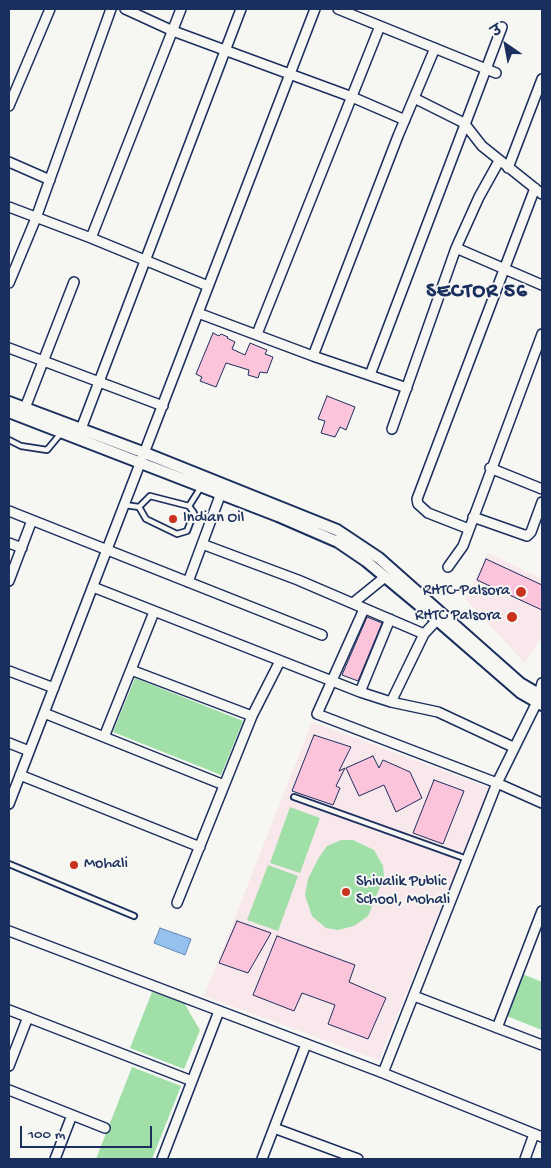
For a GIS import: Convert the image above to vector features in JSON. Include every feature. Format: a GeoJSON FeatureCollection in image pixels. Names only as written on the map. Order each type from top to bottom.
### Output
{"type":"FeatureCollection","features":[{"type":"Feature","properties":{"kind":"street"},"geometry":{"type":"LineString","coordinates":[[9,106],[50,9]]}},
{"type":"Feature","properties":{"kind":"street"},"geometry":{"type":"LineString","coordinates":[[9,281],[36,218],[112,9]]}},
{"type":"Feature","properties":{"kind":"street"},"geometry":{"type":"LineString","coordinates":[[124,9],[173,31],[352,97],[405,120]]}},
{"type":"Feature","properties":{"kind":"street"},"geometry":{"type":"LineString","coordinates":[[91,238],[181,9]]}},
{"type":"Feature","properties":{"kind":"street"},"geometry":{"type":"LineString","coordinates":[[81,429],[241,9]]}},
{"type":"Feature","properties":{"kind":"street"},"geometry":{"type":"LineString","coordinates":[[9,804],[315,9]]}},
{"type":"Feature","properties":{"kind":"street"},"geometry":{"type":"LineString","coordinates":[[338,9],[496,73]]}},
{"type":"Feature","properties":{"kind":"street"},"geometry":{"type":"LineString","coordinates":[[257,334],[380,26]]}},
{"type":"Feature","properties":{"kind":"street"},"geometry":{"type":"LineString","coordinates":[[370,375],[502,27]]}},
{"type":"Feature","properties":{"kind":"street"},"geometry":{"type":"LineString","coordinates":[[313,356],[435,48]]}},
{"type":"Feature","properties":{"kind":"street"},"geometry":{"type":"LineString","coordinates":[[508,168],[542,79]]}},
{"type":"Feature","properties":{"kind":"street"},"geometry":{"type":"LineString","coordinates":[[414,98],[464,123],[482,146],[539,191],[505,271],[417,499],[418,504],[428,513],[469,529]]}},
{"type":"Feature","properties":{"kind":"street"},"geometry":{"type":"LineString","coordinates":[[392,429],[456,248],[478,197],[499,161]]}},
{"type":"Feature","properties":{"kind":"street"},"geometry":{"type":"LineString","coordinates":[[9,162],[50,180]]}},
{"type":"Feature","properties":{"kind":"street"},"geometry":{"type":"LineString","coordinates":[[9,208],[91,238],[145,262],[208,286]]}},
{"type":"Feature","properties":{"kind":"street"},"geometry":{"type":"LineString","coordinates":[[456,248],[505,271],[542,285]]}},
{"type":"Feature","properties":{"kind":"street"},"geometry":{"type":"LineString","coordinates":[[25,408],[74,282]]}},
{"type":"Feature","properties":{"kind":"street"},"geometry":{"type":"LineString","coordinates":[[198,313],[313,356],[407,388]]}},
{"type":"Feature","properties":{"kind":"street"},"geometry":{"type":"LineString","coordinates":[[448,567],[463,546],[490,468],[542,334]]}},
{"type":"Feature","properties":{"kind":"street"},"geometry":{"type":"LineString","coordinates":[[9,348],[163,406]]}},
{"type":"Feature","properties":{"kind":"street"},"geometry":{"type":"LineString","coordinates":[[9,402],[81,429],[202,486],[324,534],[352,550],[439,616],[540,700]]}},
{"type":"Feature","properties":{"kind":"street"},"geometry":{"type":"LineString","coordinates":[[9,412],[62,432],[143,458],[337,530],[379,558],[439,616]]}},
{"type":"Feature","properties":{"kind":"street"},"geometry":{"type":"LineString","coordinates":[[490,468],[542,489]]}},
{"type":"Feature","properties":{"kind":"street"},"geometry":{"type":"LineString","coordinates":[[188,582],[221,493]]}},
{"type":"Feature","properties":{"kind":"street"},"geometry":{"type":"LineString","coordinates":[[472,517],[527,536],[531,532],[542,502]]}},
{"type":"Feature","properties":{"kind":"street"},"geometry":{"type":"LineString","coordinates":[[9,511],[322,635]]}},
{"type":"Feature","properties":{"kind":"street"},"geometry":{"type":"LineString","coordinates":[[9,581],[32,520]]}},
{"type":"Feature","properties":{"kind":"street"},"geometry":{"type":"LineString","coordinates":[[9,543],[22,548]]}},
{"type":"Feature","properties":{"kind":"street"},"geometry":{"type":"LineString","coordinates":[[202,544],[298,580],[424,634]]}},
{"type":"Feature","properties":{"kind":"street"},"geometry":{"type":"LineString","coordinates":[[353,604],[385,576]]}},
{"type":"Feature","properties":{"kind":"street"},"geometry":{"type":"LineString","coordinates":[[93,587],[360,692],[391,702],[438,712],[513,747]]}},
{"type":"Feature","properties":{"kind":"street"},"geometry":{"type":"LineString","coordinates":[[364,609],[317,714],[497,783],[542,803]]}},
{"type":"Feature","properties":{"kind":"street"},"geometry":{"type":"LineString","coordinates":[[104,737],[154,612]]}},
{"type":"Feature","properties":{"kind":"street"},"geometry":{"type":"LineString","coordinates":[[391,702],[424,634],[439,616]]}},
{"type":"Feature","properties":{"kind":"street"},"geometry":{"type":"LineString","coordinates":[[360,692],[390,619]]}},
{"type":"Feature","properties":{"kind":"street"},"geometry":{"type":"LineString","coordinates":[[177,903],[252,716],[280,661]]}},
{"type":"Feature","properties":{"kind":"street"},"geometry":{"type":"LineString","coordinates":[[131,670],[252,716]]}},
{"type":"Feature","properties":{"kind":"street"},"geometry":{"type":"LineString","coordinates":[[9,671],[54,688]]}},
{"type":"Feature","properties":{"kind":"street"},"geometry":{"type":"LineString","coordinates":[[383,1073],[497,783],[513,747],[540,700],[542,683]]}},
{"type":"Feature","properties":{"kind":"street"},"geometry":{"type":"LineString","coordinates":[[44,713],[224,785]]}},
{"type":"Feature","properties":{"kind":"street"},"geometry":{"type":"LineString","coordinates":[[9,743],[29,751]]}},
{"type":"Feature","properties":{"kind":"street"},"geometry":{"type":"LineString","coordinates":[[20,775],[200,847]]}},
{"type":"Feature","properties":{"kind":"street"},"geometry":{"type":"LineString","coordinates":[[497,1028],[542,910]]}},
{"type":"Feature","properties":{"kind":"street"},"geometry":{"type":"LineString","coordinates":[[9,931],[383,1073],[538,1136],[524,1159]]}},
{"type":"Feature","properties":{"kind":"street"},"geometry":{"type":"LineString","coordinates":[[414,996],[542,1045]]}},
{"type":"Feature","properties":{"kind":"street"},"geometry":{"type":"LineString","coordinates":[[9,1010],[192,1081]]}},
{"type":"Feature","properties":{"kind":"street"},"geometry":{"type":"LineString","coordinates":[[162,1159],[219,1011]]}},
{"type":"Feature","properties":{"kind":"street"},"geometry":{"type":"LineString","coordinates":[[9,1066],[28,1017]]}},
{"type":"Feature","properties":{"kind":"street"},"geometry":{"type":"LineString","coordinates":[[262,1159],[306,1044]]}},
{"type":"Feature","properties":{"kind":"street"},"geometry":{"type":"LineString","coordinates":[[9,1090],[105,1128]]}},
{"type":"Feature","properties":{"kind":"street"},"geometry":{"type":"LineString","coordinates":[[55,1159],[72,1115]]}},
{"type":"Feature","properties":{"kind":"street"},"geometry":{"type":"LineString","coordinates":[[274,1128],[357,1159]]}},
{"type":"Feature","properties":{"kind":"lane"},"geometry":{"type":"LineString","coordinates":[[9,440],[21,446],[47,450],[62,432]]}},
{"type":"Feature","properties":{"kind":"lane"},"geometry":{"type":"LineString","coordinates":[[189,506],[202,486]]}},
{"type":"Feature","properties":{"kind":"lane"},"geometry":{"type":"LineString","coordinates":[[125,504],[139,507],[146,519],[177,534],[187,531],[194,513],[189,506],[150,496],[139,507]]}},
{"type":"Feature","properties":{"kind":"lane"},"geometry":{"type":"LineString","coordinates":[[294,797],[467,859]]}},
{"type":"Feature","properties":{"kind":"lane"},"geometry":{"type":"LineString","coordinates":[[9,864],[134,916]]}},
{"type":"Feature","properties":{"kind":"shaded area","name":"RHTC Palsora"},"geometry":{"type":"Polygon","coordinates":[[[488,553],[542,579],[542,636],[525,663],[465,599],[488,553]]]}},
{"type":"Feature","properties":{"kind":"shaded area","name":"Shivalik Public School, Mohali"},"geometry":{"type":"Polygon","coordinates":[[[312,722],[490,788],[379,1060],[204,996],[312,722]]]}},
{"type":"Feature","properties":{"kind":"green space"},"geometry":{"type":"Polygon","coordinates":[[[135,678],[243,721],[221,775],[113,732],[135,678]]]}},
{"type":"Feature","properties":{"kind":"green space"},"geometry":{"type":"Polygon","coordinates":[[[290,807],[320,818],[300,873],[270,863],[290,807]]]}},
{"type":"Feature","properties":{"kind":"green space"},"geometry":{"type":"Polygon","coordinates":[[[341,840],[353,840],[374,850],[383,866],[384,877],[368,916],[354,926],[338,930],[326,928],[312,916],[305,895],[308,879],[318,859],[327,846],[341,840]]]}},
{"type":"Feature","properties":{"kind":"green space"},"geometry":{"type":"Polygon","coordinates":[[[268,865],[298,876],[278,931],[247,920],[268,865]]]}},
{"type":"Feature","properties":{"kind":"green space"},"geometry":{"type":"Polygon","coordinates":[[[520,973],[542,982],[542,1030],[504,1015],[520,973]]]}},
{"type":"Feature","properties":{"kind":"green space"},"geometry":{"type":"Polygon","coordinates":[[[152,992],[184,1003],[200,1030],[184,1069],[130,1048],[152,992]]]}},
{"type":"Feature","properties":{"kind":"green space"},"geometry":{"type":"Polygon","coordinates":[[[132,1067],[181,1086],[152,1159],[96,1159],[132,1067]]]}},
{"type":"Feature","properties":{"kind":"water"},"geometry":{"type":"Polygon","coordinates":[[[160,928],[191,939],[185,955],[154,943],[160,928]]]}},
{"type":"Feature","properties":{"kind":"building"},"geometry":{"type":"Polygon","coordinates":[[[213,333],[228,337],[235,342],[232,349],[245,355],[250,343],[267,350],[265,354],[273,357],[267,373],[260,372],[258,378],[248,375],[249,370],[226,363],[216,387],[200,381],[202,377],[196,374],[213,333]]]}},
{"type":"Feature","properties":{"kind":"building"},"geometry":{"type":"Polygon","coordinates":[[[327,396],[355,407],[346,430],[340,427],[335,437],[321,433],[325,421],[318,419],[327,396]]]}},
{"type":"Feature","properties":{"kind":"building"},"geometry":{"type":"Polygon","coordinates":[[[486,559],[542,585],[542,610],[477,580],[486,559]]]}},
{"type":"Feature","properties":{"kind":"building"},"geometry":{"type":"Polygon","coordinates":[[[367,617],[382,623],[358,681],[342,675],[367,617]]]}},
{"type":"Feature","properties":{"kind":"building"},"geometry":{"type":"Polygon","coordinates":[[[314,735],[351,747],[339,771],[345,768],[336,786],[340,788],[333,805],[292,791],[314,735]]]}},
{"type":"Feature","properties":{"kind":"building"},"geometry":{"type":"Polygon","coordinates":[[[373,756],[379,768],[383,760],[410,772],[422,798],[396,812],[384,785],[359,796],[346,768],[373,756]]]}},
{"type":"Feature","properties":{"kind":"building"},"geometry":{"type":"Polygon","coordinates":[[[434,780],[464,791],[443,844],[413,833],[434,780]]]}},
{"type":"Feature","properties":{"kind":"building"},"geometry":{"type":"Polygon","coordinates":[[[237,921],[271,933],[248,973],[219,963],[237,921]]]}},
{"type":"Feature","properties":{"kind":"building"},"geometry":{"type":"Polygon","coordinates":[[[277,936],[355,965],[349,982],[386,998],[368,1039],[328,1024],[335,1005],[302,993],[294,1011],[253,995],[277,936]]]}},
{"type":"Feature","properties":{"kind":"place","name":"Indian Oil"},"geometry":{"type":"Point","coordinates":[173,519]}},
{"type":"Feature","properties":{"kind":"place","name":"RHTC-Palsora"},"geometry":{"type":"Point","coordinates":[521,592]}},
{"type":"Feature","properties":{"kind":"place","name":"RHTC Palsora"},"geometry":{"type":"Point","coordinates":[512,617]}},
{"type":"Feature","properties":{"kind":"place","name":"Mohali"},"geometry":{"type":"Point","coordinates":[74,865]}},
{"type":"Feature","properties":{"kind":"place","name":"Shivalik Public School, Mohali"},"geometry":{"type":"Point","coordinates":[346,892]}},
{"type":"Feature","properties":{"kind":"district","name":"SECTOR 56"},"geometry":{"type":"Point","coordinates":[477,293]}}]}
